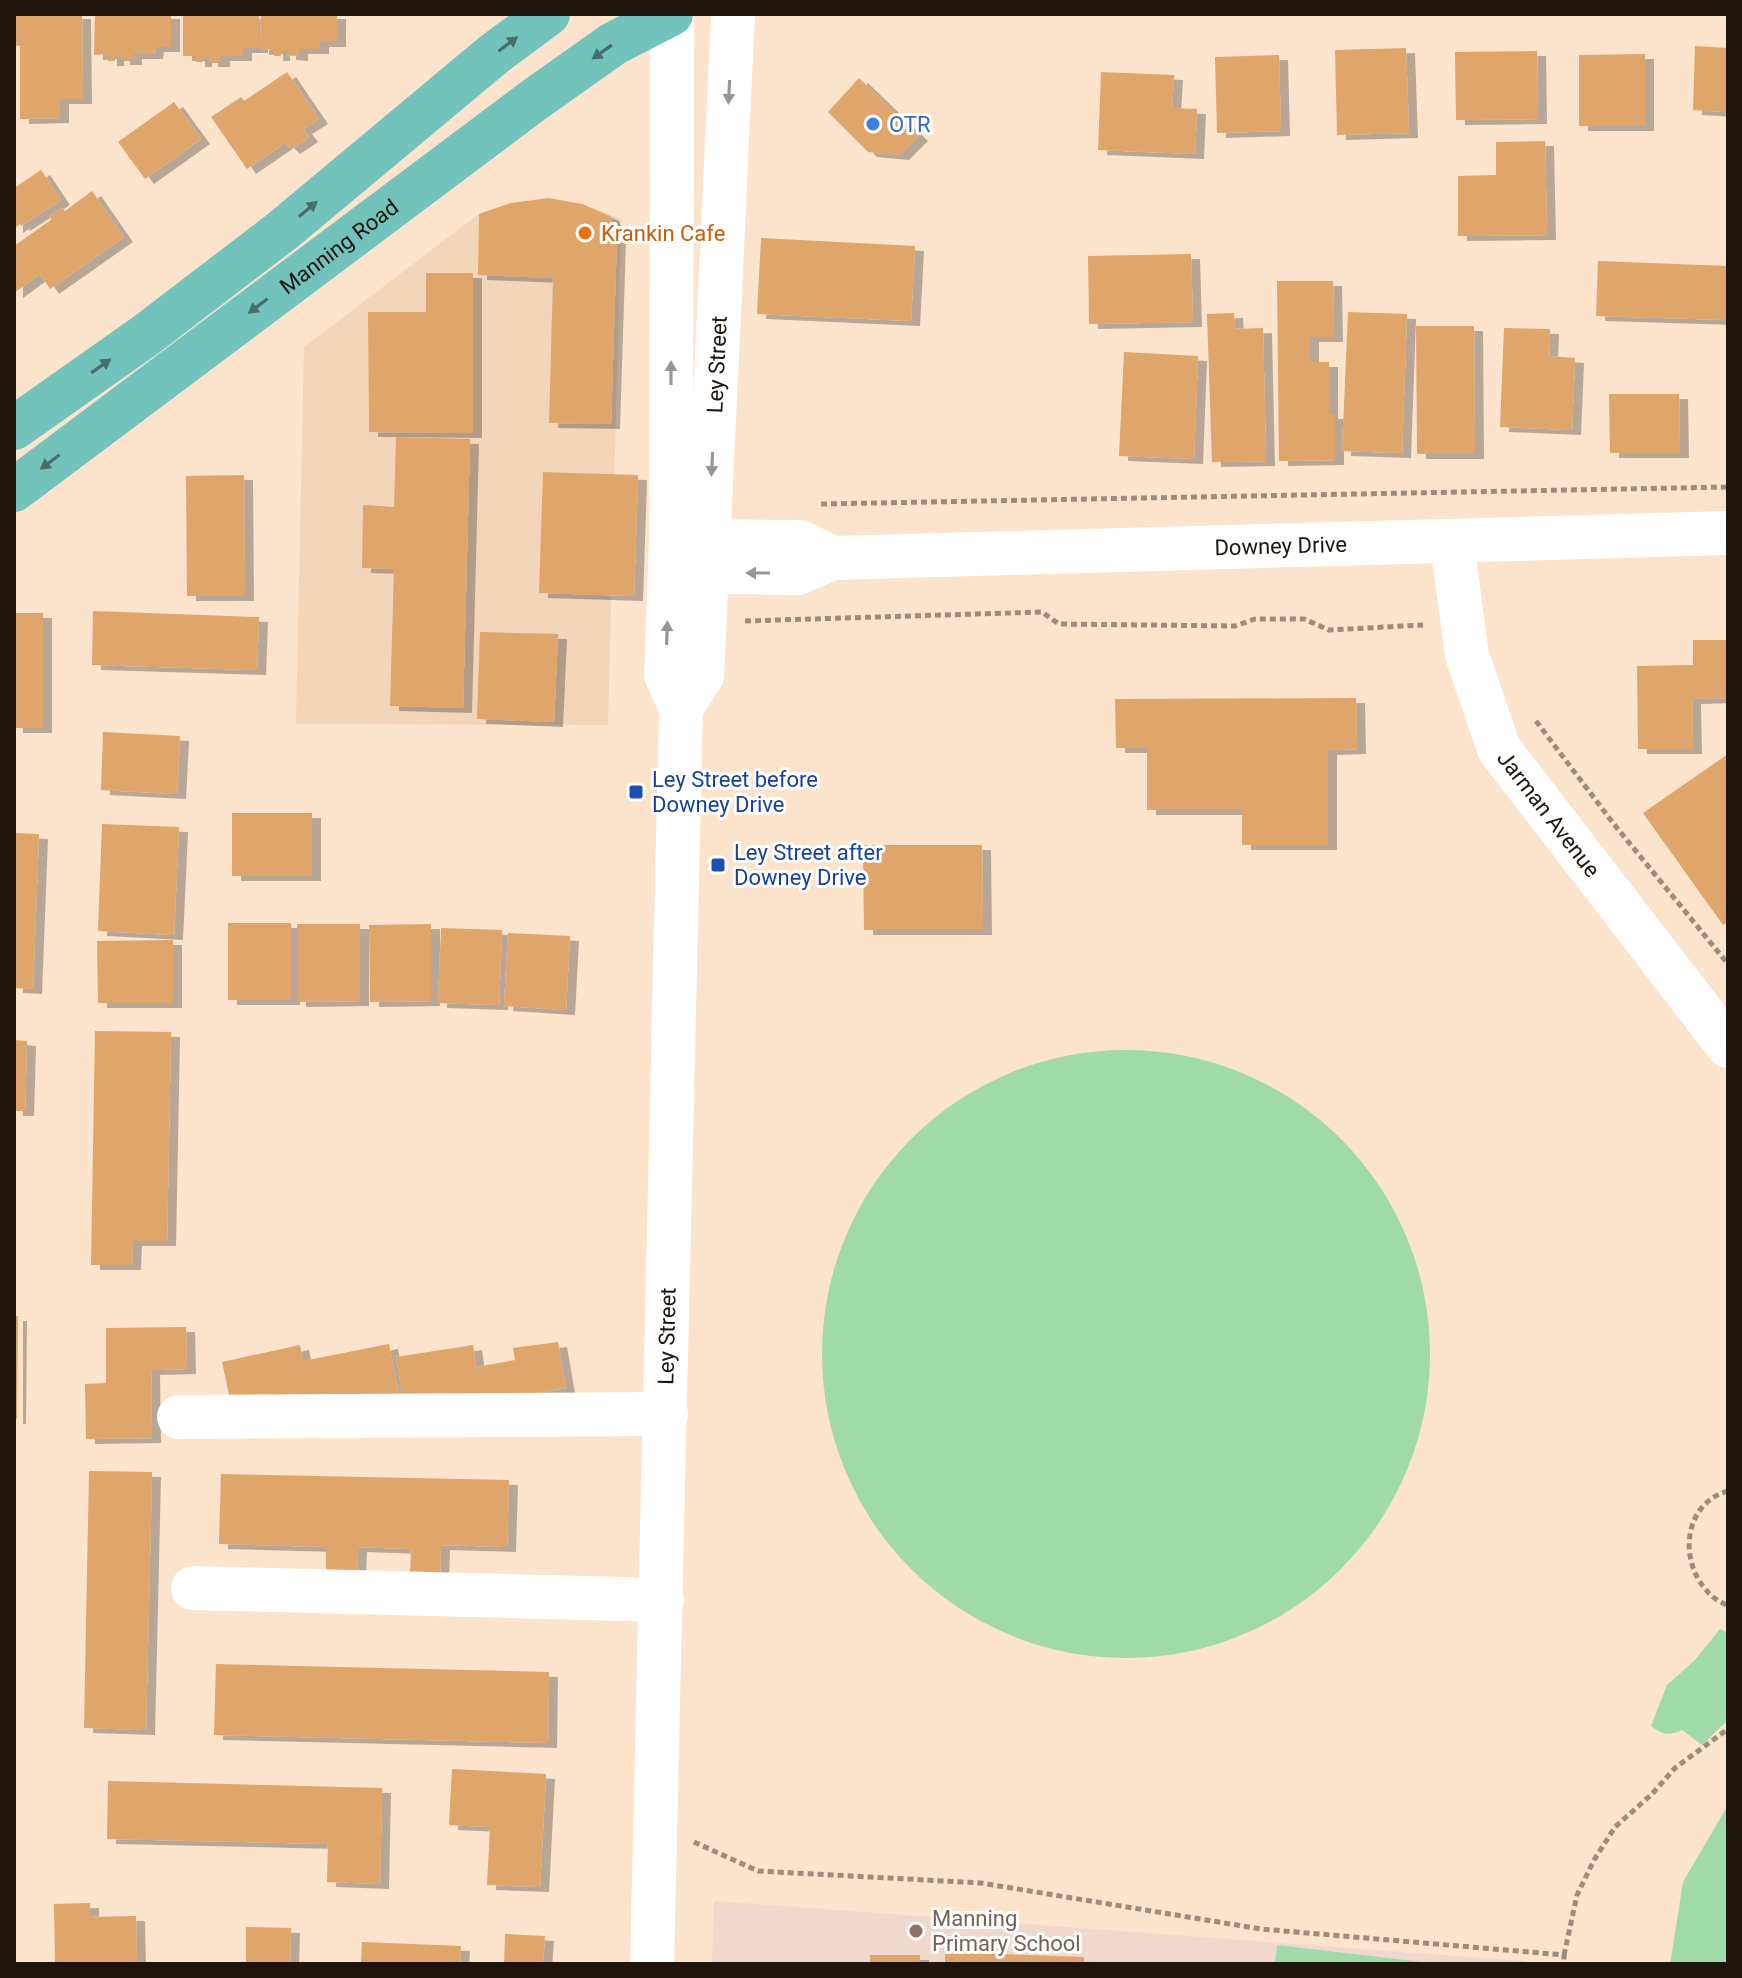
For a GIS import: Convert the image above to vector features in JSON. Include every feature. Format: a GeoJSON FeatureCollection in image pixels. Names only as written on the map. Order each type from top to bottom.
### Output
{"type":"FeatureCollection","features":[{"type":"Feature","properties":{"kind":"main road","name":"Manning Road"},"geometry":{"type":"LineString","coordinates":[[14,428],[146,335],[282,231],[494,54],[548,14]]}},
{"type":"Feature","properties":{"kind":"main road","name":"Manning Road"},"geometry":{"type":"LineString","coordinates":[[14,490],[534,100],[613,44],[671,14]]}},
{"type":"Feature","properties":{"kind":"street","name":"Ley Street"},"geometry":{"type":"LineString","coordinates":[[671,14],[689,556]]}},
{"type":"Feature","properties":{"kind":"street","name":"Ley Street"},"geometry":{"type":"LineString","coordinates":[[652,1964],[681,708],[666,675],[689,556],[733,14]]}},
{"type":"Feature","properties":{"kind":"street","name":"Downey Drive"},"geometry":{"type":"LineString","coordinates":[[689,556],[798,573],[833,558],[1728,533]]}},
{"type":"Feature","properties":{"kind":"street","name":"Jarman Avenue"},"geometry":{"type":"LineString","coordinates":[[1452,543],[1467,655],[1499,749],[1728,1046]]}},
{"type":"Feature","properties":{"kind":"street"},"geometry":{"type":"LineString","coordinates":[[179,1417],[666,1414]]}},
{"type":"Feature","properties":{"kind":"street"},"geometry":{"type":"LineString","coordinates":[[193,1588],[662,1600]]}},
{"type":"Feature","properties":{"kind":"path"},"geometry":{"type":"LineString","coordinates":[[812,504],[1728,487]]}},
{"type":"Feature","properties":{"kind":"path"},"geometry":{"type":"LineString","coordinates":[[744,621],[1042,612],[1059,624],[1235,626],[1255,619],[1304,619],[1329,630],[1462,623]]}},
{"type":"Feature","properties":{"kind":"path"},"geometry":{"type":"LineString","coordinates":[[1529,711],[1613,823],[1728,964]]}},
{"type":"Feature","properties":{"kind":"path"},"geometry":{"type":"LineString","coordinates":[[1728,1491],[1705,1502],[1700,1509],[1689,1539],[1688,1555],[1708,1593],[1728,1606]]}},
{"type":"Feature","properties":{"kind":"path"},"geometry":{"type":"LineString","coordinates":[[1564,1964],[1577,1895],[1615,1827],[1652,1794],[1675,1768],[1728,1729]]}},
{"type":"Feature","properties":{"kind":"path"},"geometry":{"type":"LineString","coordinates":[[657,1825],[758,1871],[981,1883],[1261,1929],[1564,1955]]}},
{"type":"Feature","properties":{"kind":"shaded area"},"geometry":{"type":"Polygon","coordinates":[[[511,203],[582,204],[621,219],[608,725],[296,724],[304,347],[479,214],[511,203]]]}},
{"type":"Feature","properties":{"kind":"shaded area","name":"Manning Primary School"},"geometry":{"type":"Polygon","coordinates":[[[714,1901],[1524,1961],[1524,1964],[712,1964],[714,1901]]]}},
{"type":"Feature","properties":{"kind":"green space"},"geometry":{"type":"Polygon","coordinates":[[[1126,1050],[1185,1056],[1242,1073],[1295,1101],[1341,1139],[1379,1185],[1407,1238],[1424,1295],[1430,1354],[1424,1413],[1407,1470],[1379,1523],[1341,1569],[1295,1607],[1242,1635],[1185,1652],[1126,1658],[1067,1652],[1010,1635],[957,1607],[911,1569],[873,1523],[845,1470],[828,1413],[822,1354],[828,1295],[845,1238],[873,1185],[911,1139],[957,1101],[1010,1073],[1067,1056],[1126,1050]]]}},
{"type":"Feature","properties":{"kind":"green space"},"geometry":{"type":"Polygon","coordinates":[[[1720,1629],[1728,1633],[1728,1720],[1702,1745],[1682,1730],[1666,1734],[1655,1729],[1651,1726],[1667,1685],[1695,1660],[1720,1629]]]}},
{"type":"Feature","properties":{"kind":"green space"},"geometry":{"type":"Polygon","coordinates":[[[1728,1805],[1728,1964],[1670,1964],[1683,1882],[1728,1805]]]}},
{"type":"Feature","properties":{"kind":"green space"},"geometry":{"type":"Polygon","coordinates":[[[1277,1945],[1439,1964],[1275,1964],[1277,1945]]]}},
{"type":"Feature","properties":{"kind":"building"},"geometry":{"type":"Polygon","coordinates":[[[14,14],[82,14],[83,99],[60,99],[60,118],[20,119],[20,46],[14,45],[14,14]]]}},
{"type":"Feature","properties":{"kind":"building"},"geometry":{"type":"Polygon","coordinates":[[[95,14],[171,14],[171,47],[155,47],[154,54],[133,54],[133,60],[121,60],[121,56],[115,56],[115,61],[108,61],[108,54],[94,55],[95,14]]]}},
{"type":"Feature","properties":{"kind":"building"},"geometry":{"type":"Polygon","coordinates":[[[183,14],[259,14],[259,48],[243,48],[243,56],[221,56],[221,62],[209,62],[209,58],[203,58],[203,62],[196,62],[196,56],[183,56],[183,14]]]}},
{"type":"Feature","properties":{"kind":"building"},"geometry":{"type":"Polygon","coordinates":[[[261,14],[337,14],[337,42],[320,42],[320,49],[299,49],[299,56],[281,51],[281,56],[274,56],[274,49],[260,50],[261,14]]]}},
{"type":"Feature","properties":{"kind":"building"},"geometry":{"type":"Polygon","coordinates":[[[1695,46],[1728,48],[1728,112],[1693,110],[1695,46]]]}},
{"type":"Feature","properties":{"kind":"building"},"geometry":{"type":"Polygon","coordinates":[[[1406,48],[1409,133],[1337,135],[1335,50],[1406,48]]]}},
{"type":"Feature","properties":{"kind":"building"},"geometry":{"type":"Polygon","coordinates":[[[1537,51],[1538,119],[1456,120],[1455,52],[1537,51]]]}},
{"type":"Feature","properties":{"kind":"building"},"geometry":{"type":"Polygon","coordinates":[[[1645,54],[1645,126],[1579,126],[1579,55],[1645,54]]]}},
{"type":"Feature","properties":{"kind":"building"},"geometry":{"type":"Polygon","coordinates":[[[1279,55],[1281,131],[1217,133],[1215,57],[1279,55]]]}},
{"type":"Feature","properties":{"kind":"building"},"geometry":{"type":"Polygon","coordinates":[[[287,72],[319,119],[303,129],[309,137],[291,149],[285,143],[247,169],[211,117],[241,97],[244,101],[287,72]]]}},
{"type":"Feature","properties":{"kind":"building"},"geometry":{"type":"Polygon","coordinates":[[[1101,72],[1174,75],[1172,108],[1197,109],[1195,154],[1098,150],[1101,72]]]}},
{"type":"Feature","properties":{"kind":"building","name":"OTR"},"geometry":{"type":"Polygon","coordinates":[[[859,78],[919,136],[900,155],[868,152],[828,112],[859,78]]]}},
{"type":"Feature","properties":{"kind":"building"},"geometry":{"type":"Polygon","coordinates":[[[174,102],[201,139],[145,179],[118,142],[174,102]]]}},
{"type":"Feature","properties":{"kind":"building"},"geometry":{"type":"Polygon","coordinates":[[[1545,141],[1547,235],[1458,236],[1458,176],[1496,175],[1496,142],[1545,141]]]}},
{"type":"Feature","properties":{"kind":"building"},"geometry":{"type":"Polygon","coordinates":[[[41,170],[61,200],[14,228],[14,188],[41,170]]]}},
{"type":"Feature","properties":{"kind":"building"},"geometry":{"type":"Polygon","coordinates":[[[92,191],[124,237],[50,289],[40,274],[14,293],[14,246],[51,220],[50,216],[63,208],[65,211],[92,191]]]}},
{"type":"Feature","properties":{"kind":"building"},"geometry":{"type":"Polygon","coordinates":[[[549,198],[582,204],[610,216],[617,235],[611,424],[549,423],[553,278],[478,275],[479,214],[511,203],[549,198]]]}},
{"type":"Feature","properties":{"kind":"building"},"geometry":{"type":"Polygon","coordinates":[[[761,238],[915,246],[911,321],[757,314],[761,238]]]}},
{"type":"Feature","properties":{"kind":"building"},"geometry":{"type":"Polygon","coordinates":[[[1191,254],[1193,322],[1089,324],[1088,256],[1191,254]]]}},
{"type":"Feature","properties":{"kind":"building"},"geometry":{"type":"Polygon","coordinates":[[[1598,261],[1728,266],[1728,320],[1596,316],[1598,261]]]}},
{"type":"Feature","properties":{"kind":"building"},"geometry":{"type":"Polygon","coordinates":[[[426,273],[473,273],[473,433],[369,432],[368,312],[426,312],[426,273]]]}},
{"type":"Feature","properties":{"kind":"building"},"geometry":{"type":"Polygon","coordinates":[[[1277,281],[1333,281],[1334,337],[1310,337],[1310,362],[1329,362],[1329,414],[1335,414],[1335,460],[1279,461],[1277,281]]]}},
{"type":"Feature","properties":{"kind":"building"},"geometry":{"type":"Polygon","coordinates":[[[1348,312],[1407,314],[1402,453],[1342,451],[1348,312]]]}},
{"type":"Feature","properties":{"kind":"building"},"geometry":{"type":"Polygon","coordinates":[[[1234,313],[1235,329],[1263,328],[1266,461],[1212,462],[1207,314],[1234,313]]]}},
{"type":"Feature","properties":{"kind":"building"},"geometry":{"type":"Polygon","coordinates":[[[1416,326],[1474,326],[1475,454],[1417,454],[1416,326]]]}},
{"type":"Feature","properties":{"kind":"building"},"geometry":{"type":"Polygon","coordinates":[[[1504,328],[1550,329],[1549,356],[1575,358],[1572,430],[1500,427],[1504,328]]]}},
{"type":"Feature","properties":{"kind":"building"},"geometry":{"type":"Polygon","coordinates":[[[1124,352],[1198,356],[1194,459],[1119,456],[1124,352]]]}},
{"type":"Feature","properties":{"kind":"building"},"geometry":{"type":"Polygon","coordinates":[[[1609,394],[1679,394],[1680,453],[1610,453],[1609,394]]]}},
{"type":"Feature","properties":{"kind":"building"},"geometry":{"type":"Polygon","coordinates":[[[396,437],[470,439],[463,708],[390,706],[394,569],[362,568],[363,505],[394,507],[396,437]]]}},
{"type":"Feature","properties":{"kind":"building"},"geometry":{"type":"Polygon","coordinates":[[[543,472],[638,475],[634,596],[539,593],[543,472]]]}},
{"type":"Feature","properties":{"kind":"building"},"geometry":{"type":"Polygon","coordinates":[[[244,475],[245,596],[187,596],[186,476],[244,475]]]}},
{"type":"Feature","properties":{"kind":"building"},"geometry":{"type":"Polygon","coordinates":[[[93,611],[259,617],[257,670],[92,665],[93,611]]]}},
{"type":"Feature","properties":{"kind":"building"},"geometry":{"type":"Polygon","coordinates":[[[14,613],[43,613],[43,728],[14,728],[14,613]]]}},
{"type":"Feature","properties":{"kind":"building"},"geometry":{"type":"Polygon","coordinates":[[[480,632],[558,634],[554,722],[477,719],[480,632]]]}},
{"type":"Feature","properties":{"kind":"building"},"geometry":{"type":"Polygon","coordinates":[[[1693,640],[1728,640],[1728,698],[1692,699],[1693,749],[1638,749],[1637,666],[1693,665],[1693,640]]]}},
{"type":"Feature","properties":{"kind":"building"},"geometry":{"type":"Polygon","coordinates":[[[1356,698],[1357,749],[1328,750],[1328,845],[1242,845],[1242,810],[1147,810],[1147,748],[1116,748],[1115,699],[1356,698]]]}},
{"type":"Feature","properties":{"kind":"building"},"geometry":{"type":"Polygon","coordinates":[[[103,732],[180,736],[177,794],[101,790],[103,732]]]}},
{"type":"Feature","properties":{"kind":"building"},"geometry":{"type":"Polygon","coordinates":[[[1728,754],[1728,922],[1723,925],[1643,813],[1728,754]]]}},
{"type":"Feature","properties":{"kind":"building"},"geometry":{"type":"Polygon","coordinates":[[[232,813],[312,813],[312,876],[232,876],[232,813]]]}},
{"type":"Feature","properties":{"kind":"building"},"geometry":{"type":"Polygon","coordinates":[[[102,824],[179,827],[174,935],[98,931],[102,824]]]}},
{"type":"Feature","properties":{"kind":"building"},"geometry":{"type":"Polygon","coordinates":[[[14,833],[39,834],[33,989],[14,988],[14,833]]]}},
{"type":"Feature","properties":{"kind":"building"},"geometry":{"type":"Polygon","coordinates":[[[863,845],[982,845],[983,930],[864,930],[863,845]]]}},
{"type":"Feature","properties":{"kind":"building"},"geometry":{"type":"Polygon","coordinates":[[[228,923],[291,923],[291,1000],[228,1000],[228,923]]]}},
{"type":"Feature","properties":{"kind":"building"},"geometry":{"type":"Polygon","coordinates":[[[297,924],[360,924],[360,1001],[297,1002],[297,924]]]}},
{"type":"Feature","properties":{"kind":"building"},"geometry":{"type":"Polygon","coordinates":[[[431,924],[431,1001],[370,1002],[369,925],[431,924]]]}},
{"type":"Feature","properties":{"kind":"building"},"geometry":{"type":"Polygon","coordinates":[[[441,928],[502,930],[499,1005],[438,1003],[441,928]]]}},
{"type":"Feature","properties":{"kind":"building"},"geometry":{"type":"Polygon","coordinates":[[[508,933],[570,936],[566,1010],[504,1006],[508,933]]]}},
{"type":"Feature","properties":{"kind":"building"},"geometry":{"type":"Polygon","coordinates":[[[173,940],[173,1003],[98,1003],[97,941],[173,940]]]}},
{"type":"Feature","properties":{"kind":"building"},"geometry":{"type":"Polygon","coordinates":[[[95,1031],[171,1032],[167,1241],[133,1241],[132,1265],[91,1265],[95,1031]]]}},
{"type":"Feature","properties":{"kind":"building"},"geometry":{"type":"Polygon","coordinates":[[[14,1040],[27,1041],[25,1111],[14,1111],[14,1040]]]}},
{"type":"Feature","properties":{"kind":"building"},"geometry":{"type":"Polygon","coordinates":[[[14,1316],[18,1316],[17,1419],[14,1419],[14,1316]]]}},
{"type":"Feature","properties":{"kind":"building"},"geometry":{"type":"Polygon","coordinates":[[[186,1327],[187,1369],[151,1370],[152,1438],[86,1439],[85,1384],[106,1383],[106,1328],[186,1327]]]}},
{"type":"Feature","properties":{"kind":"building"},"geometry":{"type":"Polygon","coordinates":[[[558,1342],[566,1388],[543,1392],[544,1404],[408,1426],[396,1357],[473,1345],[476,1367],[515,1360],[513,1348],[558,1342]]]}},
{"type":"Feature","properties":{"kind":"building"},"geometry":{"type":"Polygon","coordinates":[[[389,1344],[400,1398],[237,1432],[222,1362],[300,1345],[303,1361],[389,1344]]]}},
{"type":"Feature","properties":{"kind":"building"},"geometry":{"type":"Polygon","coordinates":[[[89,1471],[152,1472],[146,1730],[84,1728],[89,1471]]]}},
{"type":"Feature","properties":{"kind":"building"},"geometry":{"type":"Polygon","coordinates":[[[221,1474],[509,1480],[507,1547],[441,1545],[440,1576],[410,1575],[411,1549],[358,1547],[357,1572],[326,1571],[326,1547],[219,1544],[221,1474]]]}},
{"type":"Feature","properties":{"kind":"building"},"geometry":{"type":"Polygon","coordinates":[[[216,1664],[549,1672],[548,1743],[214,1735],[216,1664]]]}},
{"type":"Feature","properties":{"kind":"building"},"geometry":{"type":"Polygon","coordinates":[[[452,1769],[546,1774],[540,1887],[487,1885],[490,1827],[449,1825],[452,1769]]]}},
{"type":"Feature","properties":{"kind":"building"},"geometry":{"type":"Polygon","coordinates":[[[108,1781],[382,1788],[380,1884],[327,1882],[328,1844],[107,1839],[108,1781]]]}},
{"type":"Feature","properties":{"kind":"building"},"geometry":{"type":"Polygon","coordinates":[[[90,1903],[90,1917],[136,1916],[137,1964],[55,1964],[54,1904],[90,1903]]]}},
{"type":"Feature","properties":{"kind":"building"},"geometry":{"type":"Polygon","coordinates":[[[246,1927],[291,1928],[290,1964],[246,1964],[246,1927]]]}},
{"type":"Feature","properties":{"kind":"building"},"geometry":{"type":"Polygon","coordinates":[[[505,1934],[545,1936],[543,1964],[504,1964],[505,1934]]]}},
{"type":"Feature","properties":{"kind":"building"},"geometry":{"type":"Polygon","coordinates":[[[362,1942],[461,1946],[460,1964],[361,1964],[362,1942]]]}},
{"type":"Feature","properties":{"kind":"building"},"geometry":{"type":"Polygon","coordinates":[[[945,1952],[1084,1957],[1084,1964],[945,1964],[945,1952]]]}},
{"type":"Feature","properties":{"kind":"building"},"geometry":{"type":"Polygon","coordinates":[[[870,1955],[920,1955],[920,1964],[870,1964],[870,1955]]]}},
{"type":"Feature","properties":{"kind":"place","name":"OTR"},"geometry":{"type":"Point","coordinates":[873,124]}},
{"type":"Feature","properties":{"kind":"place","name":"Krankin Cafe"},"geometry":{"type":"Point","coordinates":[585,233]}},
{"type":"Feature","properties":{"kind":"place","name":"Ley Street before Downey Drive"},"geometry":{"type":"Point","coordinates":[636,792]}},
{"type":"Feature","properties":{"kind":"place","name":"Ley Street after Downey Drive"},"geometry":{"type":"Point","coordinates":[718,865]}},
{"type":"Feature","properties":{"kind":"place","name":"Manning Primary School"},"geometry":{"type":"Point","coordinates":[916,1931]}}]}
